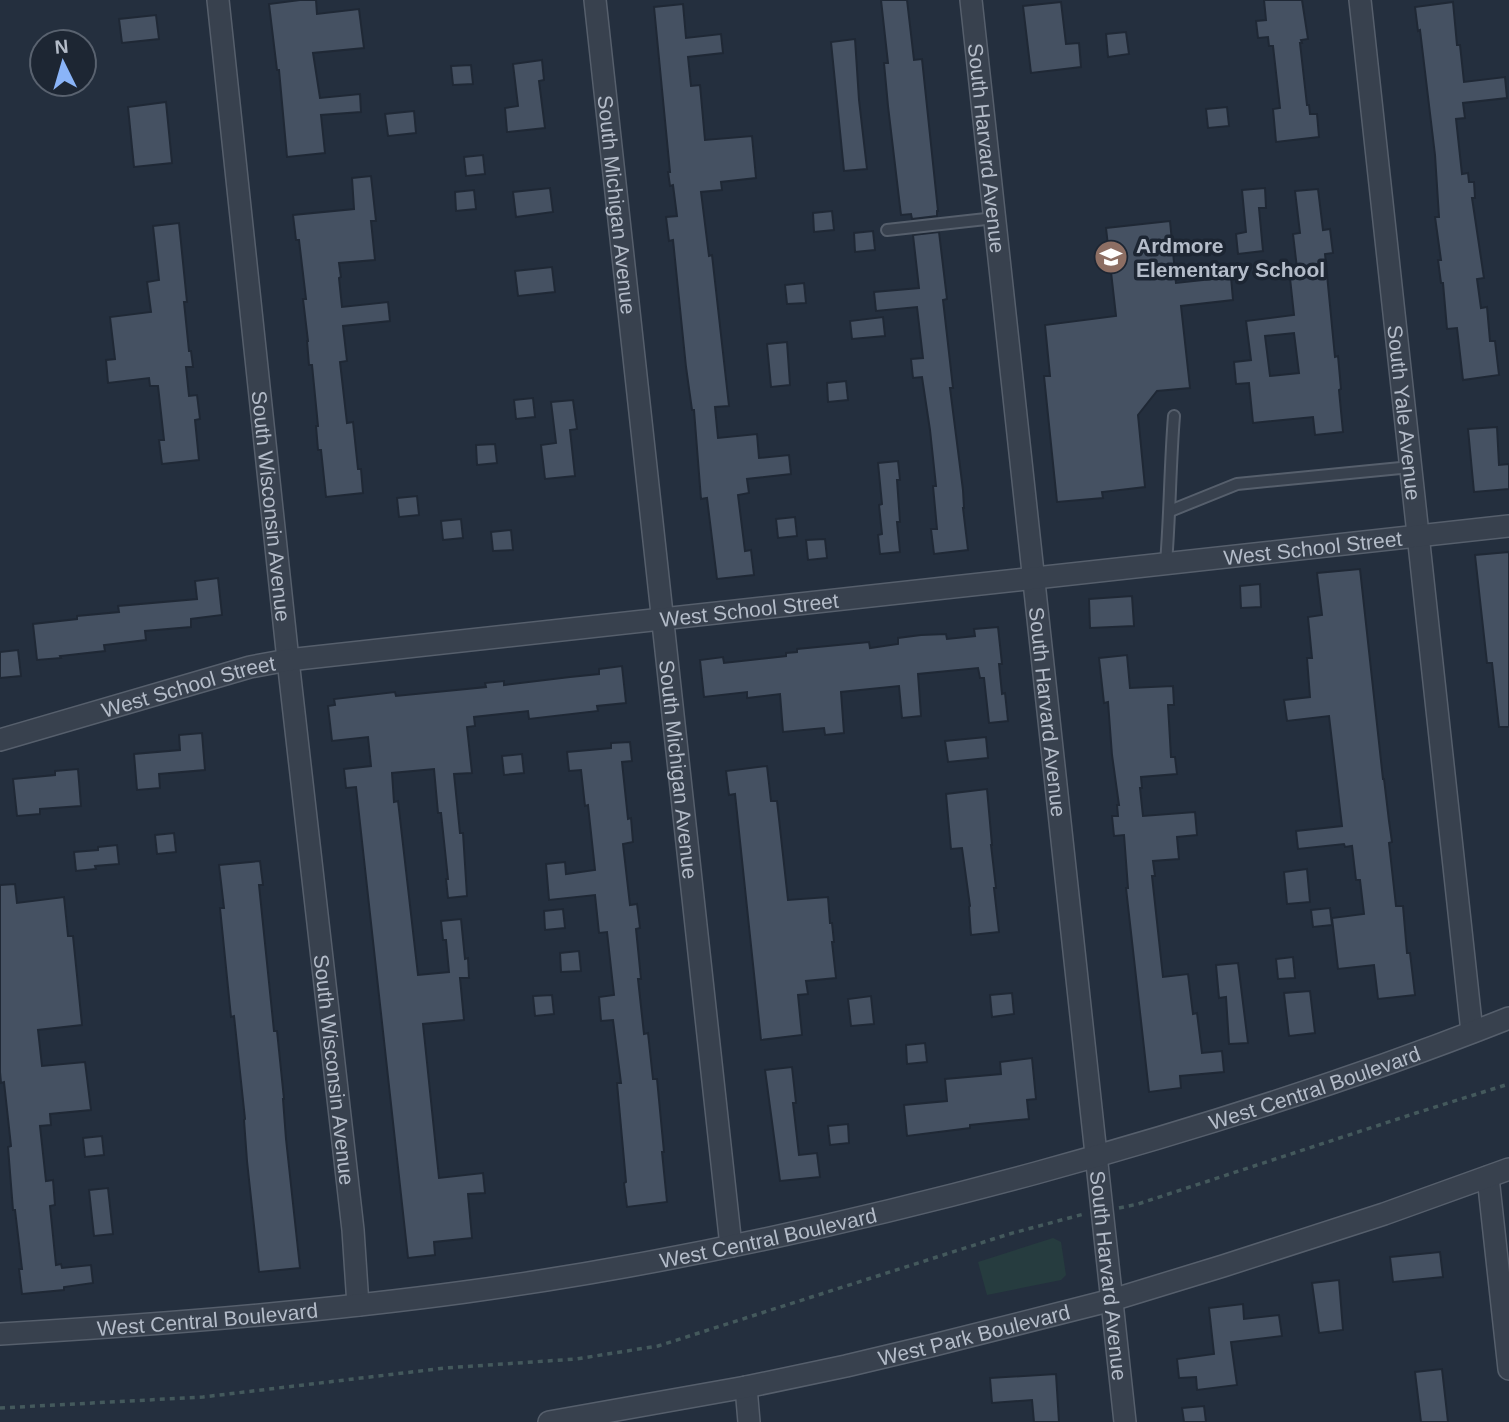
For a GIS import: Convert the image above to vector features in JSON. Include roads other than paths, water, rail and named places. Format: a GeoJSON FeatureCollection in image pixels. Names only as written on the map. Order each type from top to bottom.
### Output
{"type":"FeatureCollection","features":[{"type":"Feature","properties":{"kind":"street","name":"South Wisconsin Avenue"},"geometry":{"type":"LineString","coordinates":[[218,0],[288,660],[353,1230],[358,1305]]}},
{"type":"Feature","properties":{"kind":"street","name":"South Michigan Avenue"},"geometry":{"type":"LineString","coordinates":[[595,0],[731,1246]]}},
{"type":"Feature","properties":{"kind":"street","name":"South Harvard Avenue"},"geometry":{"type":"LineString","coordinates":[[971,0],[1125,1422]]}},
{"type":"Feature","properties":{"kind":"street","name":"South Yale Avenue"},"geometry":{"type":"LineString","coordinates":[[1360,0],[1472,1032]]}},
{"type":"Feature","properties":{"kind":"street","name":"West School Street"},"geometry":{"type":"LineString","coordinates":[[0,740],[250,667],[288,660],[1509,526]]}},
{"type":"Feature","properties":{"kind":"street","name":"West Central Boulevard"},"geometry":{"type":"LineString","coordinates":[[0,1334],[232,1319],[358,1305],[480,1290],[731,1246],[955,1195],[1096,1156],[1291,1097],[1509,1018]]}},
{"type":"Feature","properties":{"kind":"street","name":"West Park Boulevard"},"geometry":{"type":"LineString","coordinates":[[549,1422],[746,1387],[930,1346],[1112,1300],[1384,1214],[1509,1169]]}},
{"type":"Feature","properties":{"kind":"street"},"geometry":{"type":"LineString","coordinates":[[1488,1177],[1509,1369]]}},
{"type":"Feature","properties":{"kind":"street"},"geometry":{"type":"LineString","coordinates":[[746,1387],[749,1422]]}},
{"type":"Feature","properties":{"kind":"lane"},"geometry":{"type":"LineString","coordinates":[[887,230],[995,218]]}},
{"type":"Feature","properties":{"kind":"lane"},"geometry":{"type":"LineString","coordinates":[[1166,563],[1174,416]]}},
{"type":"Feature","properties":{"kind":"lane"},"geometry":{"type":"LineString","coordinates":[[1170,511],[1237,484],[1411,467]]}},
{"type":"Feature","properties":{"kind":"place","name":"Ardmore Elementary School"},"geometry":{"type":"Point","coordinates":[1111,257]}}]}
